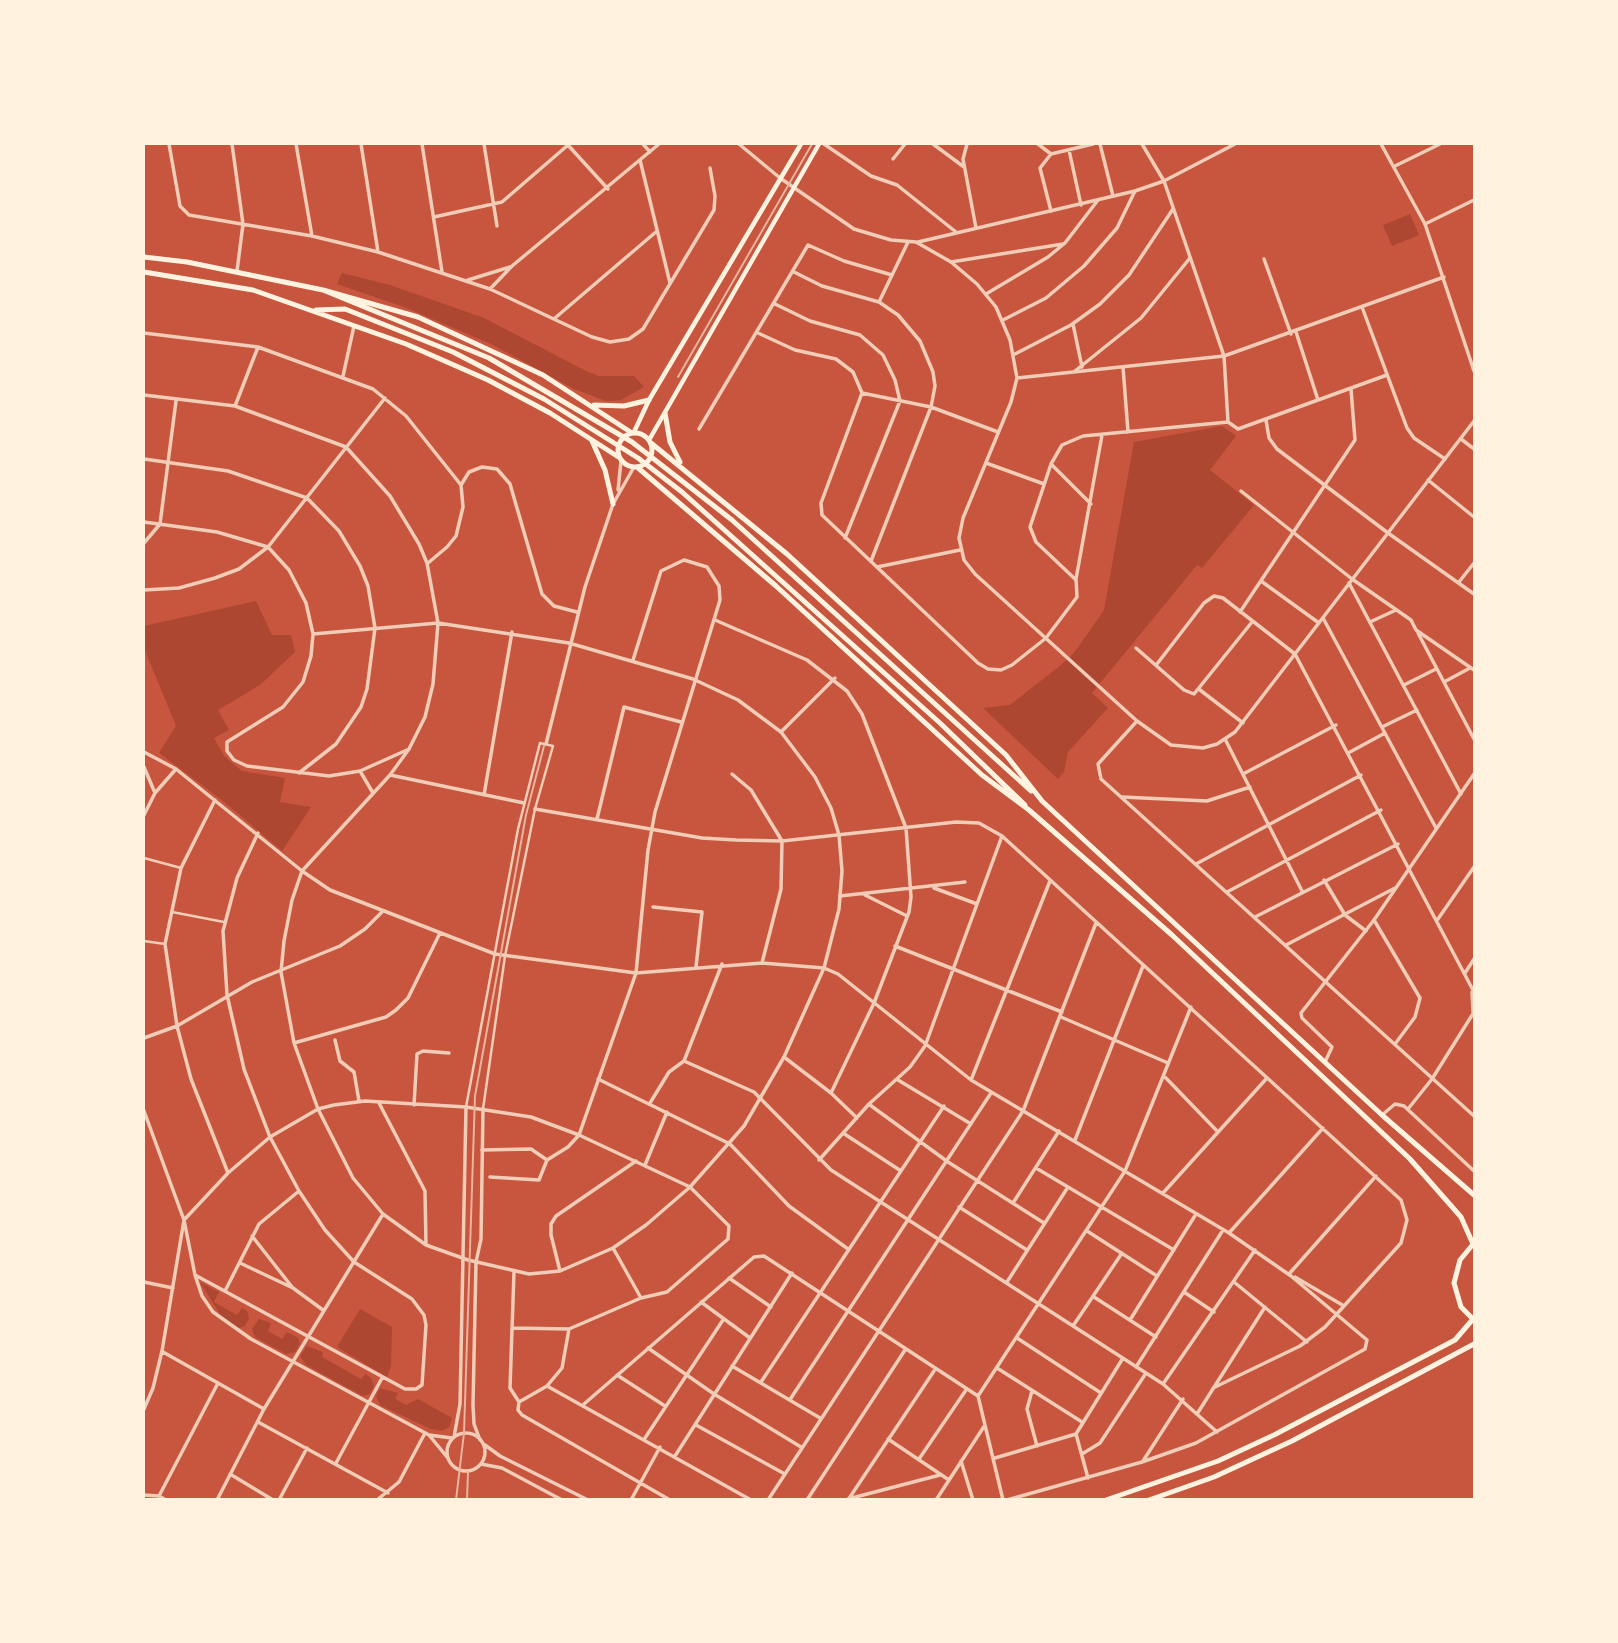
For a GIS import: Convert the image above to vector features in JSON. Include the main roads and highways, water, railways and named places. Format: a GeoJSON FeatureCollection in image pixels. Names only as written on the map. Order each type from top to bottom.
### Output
{"type":"FeatureCollection","features":[{"type":"Feature","properties":{"kind":"highway"},"geometry":{"type":"LineString","coordinates":[[144,257],[237,271],[323,290],[435,324],[505,355],[590,404],[650,441],[787,554],[1006,755],[1042,801]]}},
{"type":"Feature","properties":{"kind":"highway"},"geometry":{"type":"LineString","coordinates":[[144,272],[253,290],[355,324],[466,369],[591,438],[635,467],[776,586],[982,775],[1029,810]]}},
{"type":"Feature","properties":{"kind":"highway"},"geometry":{"type":"LineString","coordinates":[[323,290],[447,339],[545,389],[632,442],[686,482],[1042,801],[1382,1115],[1474,1194]]}},
{"type":"Feature","properties":{"kind":"highway"},"geometry":{"type":"LineString","coordinates":[[316,310],[339,308],[387,324],[471,361],[544,399],[615,443],[682,492],[940,723],[1029,810],[1172,935],[1410,1159],[1461,1217],[1474,1244],[1460,1260],[1454,1283],[1461,1307],[1474,1320],[1455,1340],[1219,1461],[1106,1500]]}},
{"type":"Feature","properties":{"kind":"highway"},"geometry":{"type":"LineString","coordinates":[[590,404],[624,407],[649,400]]}},
{"type":"Feature","properties":{"kind":"highway"},"geometry":{"type":"LineString","coordinates":[[665,414],[670,442],[684,467]]}},
{"type":"Feature","properties":{"kind":"highway"},"geometry":{"type":"LineString","coordinates":[[620,459],[618,444],[623,436],[633,432]]}},
{"type":"Feature","properties":{"kind":"highway"},"geometry":{"type":"LineString","coordinates":[[591,438],[606,470],[613,504]]}},
{"type":"Feature","properties":{"kind":"highway"},"geometry":{"type":"LineString","coordinates":[[635,467],[649,461],[652,452],[650,441]]}},
{"type":"Feature","properties":{"kind":"highway"},"geometry":{"type":"LineString","coordinates":[[1149,1500],[1214,1477],[1302,1437],[1475,1344]]}},
{"type":"Feature","properties":{"kind":"main road"},"geometry":{"type":"LineString","coordinates":[[633,432],[649,400],[802,144]]}},
{"type":"Feature","properties":{"kind":"main road"},"geometry":{"type":"LineString","coordinates":[[650,441],[821,144]]}},
{"type":"Feature","properties":{"kind":"tram line"},"geometry":{"type":"LineString","coordinates":[[678,377],[812,144]]}},
{"type":"Feature","properties":{"kind":"tram line"},"geometry":{"type":"LineString","coordinates":[[456,1500],[464,1433],[475,1096],[526,815],[544,746]]}},
{"type":"Feature","properties":{"kind":"tram line"},"geometry":{"type":"LineString","coordinates":[[467,1500],[468,1472]]}}]}
